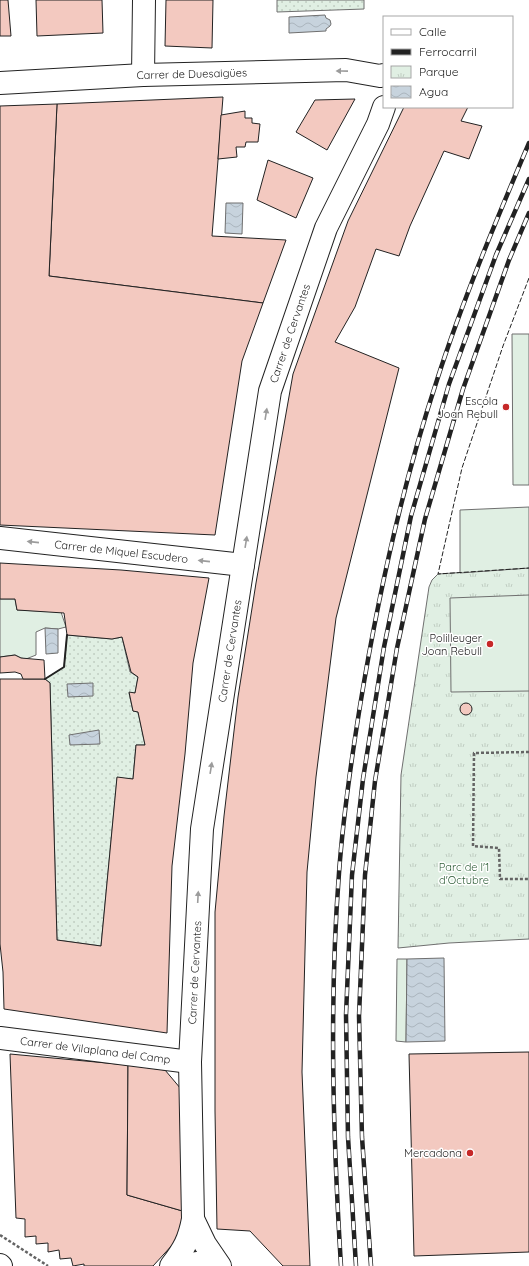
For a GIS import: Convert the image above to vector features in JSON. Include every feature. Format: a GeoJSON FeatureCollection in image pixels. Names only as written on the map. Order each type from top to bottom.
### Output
{"type":"FeatureCollection","features":[{"type":"Feature","properties":{"kind":"street"},"geometry":{"type":"LineString","coordinates":[[143,75],[144,0]]}},
{"type":"Feature","properties":{"kind":"street","name":"Carrer de Duesaigües"},"geometry":{"type":"LineString","coordinates":[[0,83],[143,75],[346,70],[383,79]]}},
{"type":"Feature","properties":{"kind":"street","name":"Carrer de Cervantes"},"geometry":{"type":"LineString","coordinates":[[171,1266],[184,1249],[190,1234],[193,1219],[190,1062],[202,829],[270,391],[326,228],[378,124],[384,108]]}},
{"type":"Feature","properties":{"kind":"street","name":"Carrer de Miquel Escudero"},"geometry":{"type":"LineString","coordinates":[[0,538],[243,565]]}},
{"type":"Feature","properties":{"kind":"street","name":"Carrer de Vilaplana del Camp"},"geometry":{"type":"LineString","coordinates":[[0,1038],[190,1062]]}},
{"type":"Feature","properties":{"kind":"street","name":"Carrer de Cervantes"},"geometry":{"type":"LineString","coordinates":[[193,1219],[220,1266]]}},
{"type":"Feature","properties":{"kind":"street"},"geometry":{"type":"LineString","coordinates":[[177,1266],[198,1263],[215,1266]]}},
{"type":"Feature","properties":{"kind":"path"},"geometry":{"type":"LineString","coordinates":[[529,752],[474,753],[473,846],[500,848],[500,879],[529,879]]}},
{"type":"Feature","properties":{"kind":"path"},"geometry":{"type":"LineString","coordinates":[[0,1235],[48,1266]]}},
{"type":"Feature","properties":{"kind":"green space"},"geometry":{"type":"Polygon","coordinates":[[[277,0],[364,0],[364,9],[277,12],[277,0]]]}},
{"type":"Feature","properties":{"kind":"green space"},"geometry":{"type":"Polygon","coordinates":[[[512,334],[529,334],[529,485],[513,485],[512,334]]]}},
{"type":"Feature","properties":{"kind":"green space"},"geometry":{"type":"Polygon","coordinates":[[[529,507],[529,568],[460,573],[460,510],[529,507]]]}},
{"type":"Feature","properties":{"kind":"green space","name":"Parc de l'1 d'Octubre"},"geometry":{"type":"Polygon","coordinates":[[[529,568],[529,939],[449,943],[398,948],[401,775],[429,587],[432,580],[438,574],[529,568]]]}},
{"type":"Feature","properties":{"kind":"green space","name":"Polilleuger Joan Rebull"},"geometry":{"type":"Polygon","coordinates":[[[529,595],[529,691],[451,692],[450,598],[529,595]]]}},
{"type":"Feature","properties":{"kind":"green space"},"geometry":{"type":"Polygon","coordinates":[[[0,599],[15,599],[17,610],[61,612],[66,627],[58,629],[45,628],[36,632],[36,655],[26,659],[15,655],[0,657],[0,599]]]}},
{"type":"Feature","properties":{"kind":"green space"},"geometry":{"type":"Polygon","coordinates":[[[67,635],[112,639],[122,637],[130,672],[138,677],[135,693],[129,693],[133,711],[138,712],[145,745],[136,745],[133,779],[117,778],[101,946],[57,940],[50,683],[45,679],[64,667],[67,635]]]}},
{"type":"Feature","properties":{"kind":"green space"},"geometry":{"type":"Polygon","coordinates":[[[397,959],[407,959],[406,1042],[396,1041],[397,959]]]}},
{"type":"Feature","properties":{"kind":"water"},"geometry":{"type":"Polygon","coordinates":[[[325,15],[326,18],[330,20],[331,24],[326,31],[289,33],[289,17],[325,15]]]}},
{"type":"Feature","properties":{"kind":"water"},"geometry":{"type":"Polygon","coordinates":[[[226,203],[243,203],[242,234],[225,233],[226,203]]]}},
{"type":"Feature","properties":{"kind":"water"},"geometry":{"type":"Polygon","coordinates":[[[45,628],[58,629],[58,653],[46,654],[45,628]]]}},
{"type":"Feature","properties":{"kind":"water"},"geometry":{"type":"Polygon","coordinates":[[[93,683],[93,696],[68,697],[67,684],[93,683]]]}},
{"type":"Feature","properties":{"kind":"water"},"geometry":{"type":"Polygon","coordinates":[[[99,730],[100,744],[70,745],[69,735],[99,730]]]}},
{"type":"Feature","properties":{"kind":"water"},"geometry":{"type":"Polygon","coordinates":[[[444,958],[445,1041],[406,1042],[407,959],[444,958]]]}},
{"type":"Feature","properties":{"kind":"building"},"geometry":{"type":"Polygon","coordinates":[[[0,0],[8,0],[11,36],[0,36],[0,0]]]}},
{"type":"Feature","properties":{"kind":"building"},"geometry":{"type":"Polygon","coordinates":[[[36,0],[102,0],[103,33],[37,36],[36,0]]]}},
{"type":"Feature","properties":{"kind":"building"},"geometry":{"type":"Polygon","coordinates":[[[166,0],[213,0],[212,48],[165,46],[166,0]]]}},
{"type":"Feature","properties":{"kind":"building"},"geometry":{"type":"Polygon","coordinates":[[[223,97],[212,236],[286,240],[263,303],[49,276],[57,104],[223,97]]]}},
{"type":"Feature","properties":{"kind":"building"},"geometry":{"type":"Polygon","coordinates":[[[355,99],[327,150],[296,132],[315,100],[355,99]]]}},
{"type":"Feature","properties":{"kind":"building"},"geometry":{"type":"Polygon","coordinates":[[[57,104],[49,276],[263,303],[242,361],[215,535],[0,525],[0,106],[57,104]]]}},
{"type":"Feature","properties":{"kind":"building"},"geometry":{"type":"Polygon","coordinates":[[[404,108],[468,108],[461,121],[482,126],[469,159],[444,151],[410,226],[399,256],[376,249],[355,307],[335,342],[399,368],[336,618],[316,777],[307,872],[302,1072],[310,1266],[283,1266],[250,1231],[217,1229],[215,1111],[215,912],[224,816],[238,697],[256,583],[293,374],[348,221],[404,108]]]}},
{"type":"Feature","properties":{"kind":"building"},"geometry":{"type":"Polygon","coordinates":[[[245,111],[245,118],[252,118],[252,123],[260,124],[258,142],[246,142],[245,147],[236,147],[237,157],[218,159],[221,115],[245,111]]]}},
{"type":"Feature","properties":{"kind":"building"},"geometry":{"type":"Polygon","coordinates":[[[268,160],[313,178],[296,218],[257,200],[268,160]]]}},
{"type":"Feature","properties":{"kind":"building"},"geometry":{"type":"Polygon","coordinates":[[[0,563],[121,570],[209,578],[193,663],[185,754],[172,866],[167,1033],[4,1009],[3,972],[0,944],[0,679],[45,679],[50,683],[57,940],[101,946],[117,777],[133,779],[136,745],[145,745],[138,712],[133,711],[129,692],[135,693],[138,677],[131,672],[122,637],[112,639],[67,635],[64,613],[17,610],[15,599],[0,599],[0,563]]]}},
{"type":"Feature","properties":{"kind":"building"},"geometry":{"type":"Polygon","coordinates":[[[15,655],[21,658],[44,660],[45,679],[23,679],[21,674],[15,672],[0,673],[0,657],[15,655]]]}},
{"type":"Feature","properties":{"kind":"building"},"geometry":{"type":"Polygon","coordinates":[[[464,703],[468,703],[472,709],[468,715],[464,715],[460,711],[460,707],[464,703]]]}},
{"type":"Feature","properties":{"kind":"building","name":"Mercadona"},"geometry":{"type":"Polygon","coordinates":[[[529,1052],[529,1252],[414,1256],[409,1054],[529,1052]]]}},
{"type":"Feature","properties":{"kind":"building"},"geometry":{"type":"Polygon","coordinates":[[[10,1054],[128,1065],[127,1195],[186,1212],[186,1230],[153,1266],[84,1266],[84,1264],[73,1266],[71,1258],[60,1259],[59,1250],[48,1252],[48,1243],[36,1244],[36,1236],[25,1237],[25,1219],[16,1218],[10,1054]]]}},
{"type":"Feature","properties":{"kind":"building"},"geometry":{"type":"Polygon","coordinates":[[[128,1065],[165,1070],[181,1089],[186,1212],[127,1195],[128,1065]]]}},
{"type":"Feature","properties":{"kind":"railway"},"geometry":{"type":"LineString","coordinates":[[341,1266],[334,1119],[334,971],[339,873],[343,831],[350,769],[360,706],[383,582],[402,501],[424,420],[469,290],[529,143]]}},
{"type":"Feature","properties":{"kind":"railway"},"geometry":{"type":"LineString","coordinates":[[356,1266],[348,1137],[346,1015],[352,875],[363,779],[384,647],[411,516],[449,384],[496,255],[529,179]]}},
{"type":"Feature","properties":{"kind":"railway"},"geometry":{"type":"LineString","coordinates":[[371,1266],[362,1137],[359,1016],[365,875],[375,781],[397,648],[425,519],[463,389],[509,260],[529,213]]}},
{"type":"Feature","properties":{"kind":"fence"},"geometry":{"type":"LineString","coordinates":[[529,278],[503,346],[462,468],[438,574],[529,568]]}},
{"type":"Feature","properties":{"kind":"wall"},"geometry":{"type":"LineString","coordinates":[[45,679],[64,667],[67,635]]}},
{"type":"Feature","properties":{"kind":"place","name":"Escola Joan Rebull"},"geometry":{"type":"Point","coordinates":[506,407]}},
{"type":"Feature","properties":{"kind":"place","name":"Polilleuger Joan Rebull"},"geometry":{"type":"Point","coordinates":[490,644]}},
{"type":"Feature","properties":{"kind":"place","name":"Mercadona"},"geometry":{"type":"Point","coordinates":[470,1153]}}]}
